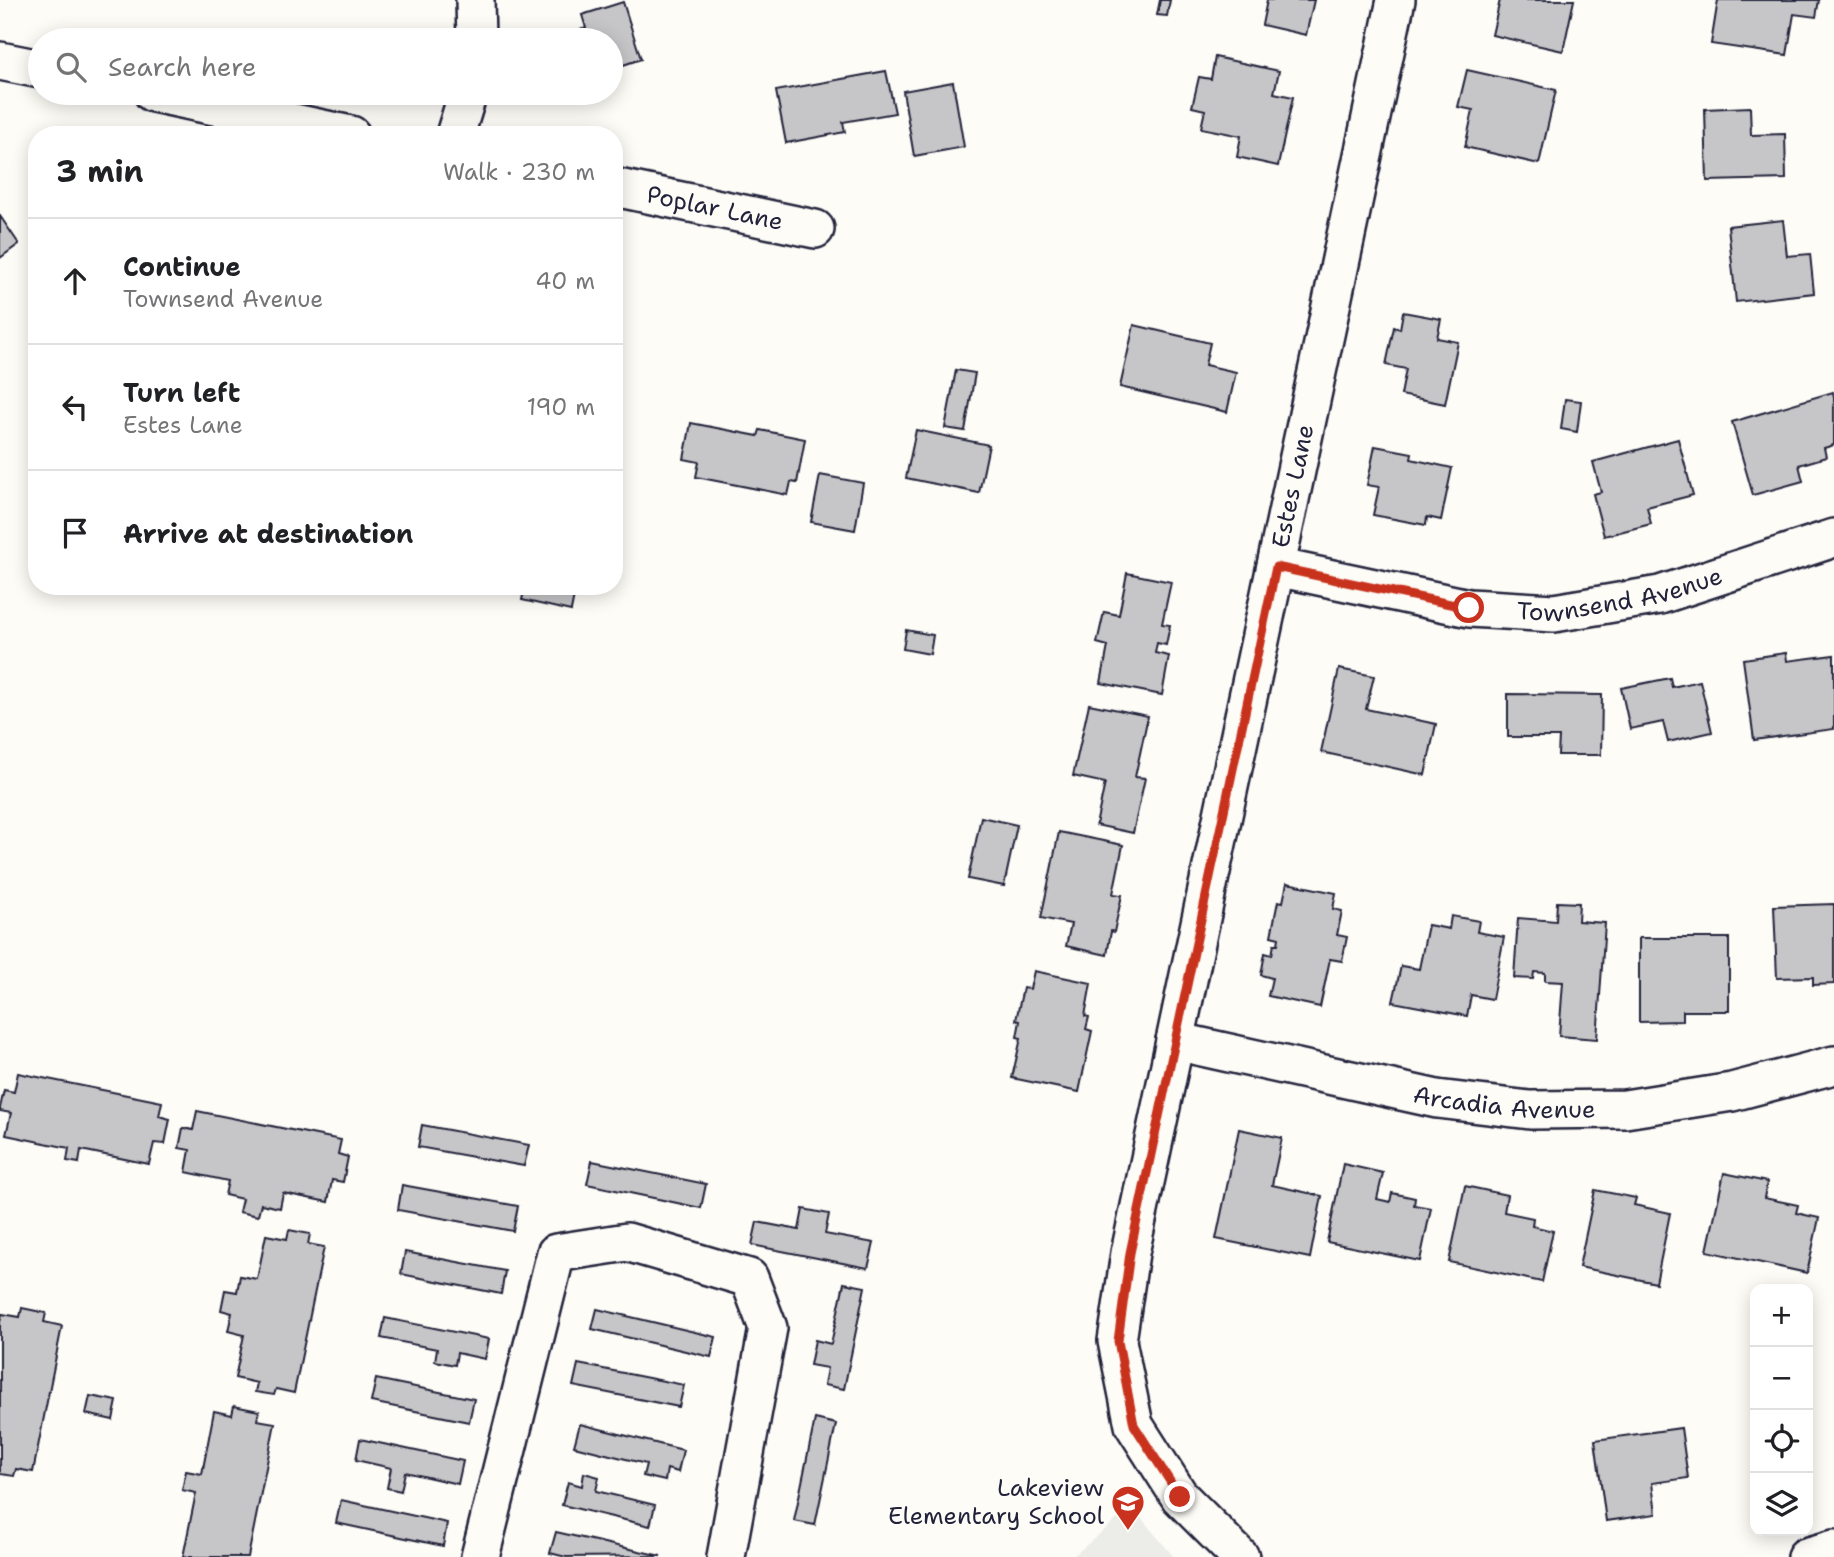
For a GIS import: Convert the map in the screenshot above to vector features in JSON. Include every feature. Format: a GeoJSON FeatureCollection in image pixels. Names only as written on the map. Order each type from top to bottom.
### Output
{"type":"FeatureCollection","features":[{"type":"Feature","properties":{"kind":"street"},"geometry":{"type":"LineString","coordinates":[[475,0],[476,28]]}},
{"type":"Feature","properties":{"kind":"street","name":"Estes Lane"},"geometry":{"type":"LineString","coordinates":[[1240,1557],[1180,1497],[1134,1425],[1118,1341],[1130,1253],[1396,0]]}},
{"type":"Feature","properties":{"kind":"street"},"geometry":{"type":"LineString","coordinates":[[0,61],[28,67]]}},
{"type":"Feature","properties":{"kind":"street"},"geometry":{"type":"LineString","coordinates":[[210,105],[309,126]]}},
{"type":"Feature","properties":{"kind":"street"},"geometry":{"type":"LineString","coordinates":[[458,126],[464,105]]}},
{"type":"Feature","properties":{"kind":"street","name":"Poplar Lane"},"geometry":{"type":"LineString","coordinates":[[623,189],[815,229]]}},
{"type":"Feature","properties":{"kind":"street","name":"Townsend Avenue"},"geometry":{"type":"LineString","coordinates":[[1276,567],[1469,608],[1555,613],[1660,595],[1834,538]]}},
{"type":"Feature","properties":{"kind":"street","name":"Arcadia Avenue"},"geometry":{"type":"LineString","coordinates":[[1175,1041],[1437,1099],[1530,1110],[1625,1109],[1732,1092],[1834,1065]]}},
{"type":"Feature","properties":{"kind":"street"},"geometry":{"type":"LineString","coordinates":[[480,1557],[556,1253],[627,1242],[749,1278],[768,1328],[726,1557]]}},
{"type":"Feature","properties":{"kind":"street"},"geometry":{"type":"LineString","coordinates":[[1807,1557],[1834,1549]]}},
{"type":"Feature","properties":{"kind":"shaded area","name":"Lakeview Elementary School"},"geometry":{"type":"Polygon","coordinates":[[[1132,1507],[1174,1557],[1072,1557],[1132,1507]]]}},
{"type":"Feature","properties":{"kind":"building"},"geometry":{"type":"Polygon","coordinates":[[[1160,0],[1170,0],[1167,16],[1157,15],[1160,0]]]}},
{"type":"Feature","properties":{"kind":"building"},"geometry":{"type":"Polygon","coordinates":[[[1267,0],[1314,0],[1306,35],[1262,25],[1267,0]]]}},
{"type":"Feature","properties":{"kind":"building"},"geometry":{"type":"Polygon","coordinates":[[[1500,0],[1574,0],[1563,51],[1492,35],[1500,0]]]}},
{"type":"Feature","properties":{"kind":"building"},"geometry":{"type":"Polygon","coordinates":[[[1718,0],[1819,0],[1816,17],[1794,14],[1787,55],[1711,44],[1718,0]]]}},
{"type":"Feature","properties":{"kind":"building"},"geometry":{"type":"Polygon","coordinates":[[[623,2],[641,59],[623,65],[623,28],[586,28],[582,15],[623,2]]]}},
{"type":"Feature","properties":{"kind":"building"},"geometry":{"type":"Polygon","coordinates":[[[1215,57],[1279,71],[1274,93],[1293,97],[1278,166],[1237,157],[1241,136],[1201,128],[1205,110],[1192,107],[1199,77],[1211,79],[1215,57]]]}},
{"type":"Feature","properties":{"kind":"building"},"geometry":{"type":"Polygon","coordinates":[[[1467,70],[1556,90],[1539,164],[1465,147],[1473,110],[1458,107],[1467,70]]]}},
{"type":"Feature","properties":{"kind":"building"},"geometry":{"type":"Polygon","coordinates":[[[886,71],[895,113],[843,122],[845,132],[786,143],[776,91],[886,71]]]}},
{"type":"Feature","properties":{"kind":"building"},"geometry":{"type":"Polygon","coordinates":[[[953,82],[964,147],[914,156],[903,91],[953,82]]]}},
{"type":"Feature","properties":{"kind":"building"},"geometry":{"type":"Polygon","coordinates":[[[1750,107],[1751,135],[1785,134],[1786,179],[1707,181],[1705,109],[1750,107]]]}},
{"type":"Feature","properties":{"kind":"building"},"geometry":{"type":"Polygon","coordinates":[[[0,216],[19,244],[0,258],[0,216]]]}},
{"type":"Feature","properties":{"kind":"building"},"geometry":{"type":"Polygon","coordinates":[[[1783,220],[1787,256],[1810,254],[1814,293],[1736,302],[1728,226],[1783,220]]]}},
{"type":"Feature","properties":{"kind":"building"},"geometry":{"type":"Polygon","coordinates":[[[1403,312],[1441,319],[1437,338],[1458,342],[1445,404],[1401,395],[1406,369],[1386,365],[1394,327],[1400,329],[1403,312]]]}},
{"type":"Feature","properties":{"kind":"building"},"geometry":{"type":"Polygon","coordinates":[[[1134,325],[1210,343],[1205,365],[1236,372],[1227,412],[1120,387],[1134,325]]]}},
{"type":"Feature","properties":{"kind":"building"},"geometry":{"type":"Polygon","coordinates":[[[956,370],[975,373],[965,431],[945,428],[956,370]]]}},
{"type":"Feature","properties":{"kind":"building"},"geometry":{"type":"Polygon","coordinates":[[[1833,392],[1834,445],[1824,448],[1826,457],[1799,465],[1803,481],[1753,495],[1732,422],[1833,392]]]}},
{"type":"Feature","properties":{"kind":"building"},"geometry":{"type":"Polygon","coordinates":[[[1565,399],[1581,401],[1577,432],[1561,429],[1565,399]]]}},
{"type":"Feature","properties":{"kind":"building"},"geometry":{"type":"Polygon","coordinates":[[[691,423],[758,436],[760,430],[805,439],[797,483],[791,482],[788,495],[696,477],[699,462],[684,459],[691,423]]]}},
{"type":"Feature","properties":{"kind":"building"},"geometry":{"type":"Polygon","coordinates":[[[916,430],[989,445],[979,493],[906,478],[916,430]]]}},
{"type":"Feature","properties":{"kind":"building"},"geometry":{"type":"Polygon","coordinates":[[[1678,439],[1693,495],[1647,507],[1651,524],[1604,536],[1593,494],[1601,492],[1593,462],[1678,439]]]}},
{"type":"Feature","properties":{"kind":"building"},"geometry":{"type":"Polygon","coordinates":[[[1375,446],[1412,453],[1411,459],[1452,468],[1441,520],[1427,517],[1426,525],[1373,515],[1379,487],[1367,485],[1375,446]]]}},
{"type":"Feature","properties":{"kind":"building"},"geometry":{"type":"Polygon","coordinates":[[[820,475],[863,483],[855,530],[811,522],[820,475]]]}},
{"type":"Feature","properties":{"kind":"building"},"geometry":{"type":"Polygon","coordinates":[[[1127,573],[1171,582],[1162,624],[1170,625],[1166,645],[1157,643],[1155,653],[1169,656],[1162,695],[1101,683],[1108,646],[1097,643],[1104,612],[1119,615],[1127,573]]]}},
{"type":"Feature","properties":{"kind":"building"},"geometry":{"type":"Polygon","coordinates":[[[523,595],[574,595],[571,611],[522,600],[523,595]]]}},
{"type":"Feature","properties":{"kind":"building"},"geometry":{"type":"Polygon","coordinates":[[[906,630],[933,635],[930,654],[903,649],[906,630]]]}},
{"type":"Feature","properties":{"kind":"building"},"geometry":{"type":"Polygon","coordinates":[[[1786,653],[1787,661],[1834,655],[1834,729],[1754,740],[1743,659],[1786,653]]]}},
{"type":"Feature","properties":{"kind":"building"},"geometry":{"type":"Polygon","coordinates":[[[1339,669],[1374,676],[1366,709],[1436,724],[1425,775],[1321,752],[1339,669]]]}},
{"type":"Feature","properties":{"kind":"building"},"geometry":{"type":"Polygon","coordinates":[[[1670,678],[1672,687],[1700,681],[1712,732],[1668,742],[1663,722],[1630,729],[1621,688],[1670,678]]]}},
{"type":"Feature","properties":{"kind":"building"},"geometry":{"type":"Polygon","coordinates":[[[1508,694],[1602,695],[1601,755],[1558,755],[1559,737],[1508,737],[1508,694]]]}},
{"type":"Feature","properties":{"kind":"building"},"geometry":{"type":"Polygon","coordinates":[[[1089,704],[1148,716],[1135,777],[1145,778],[1133,833],[1096,825],[1105,783],[1073,776],[1089,704]]]}},
{"type":"Feature","properties":{"kind":"building"},"geometry":{"type":"Polygon","coordinates":[[[981,817],[1017,825],[1004,886],[968,879],[981,817]]]}},
{"type":"Feature","properties":{"kind":"building"},"geometry":{"type":"Polygon","coordinates":[[[1059,832],[1123,845],[1113,894],[1122,895],[1107,955],[1066,946],[1071,924],[1041,918],[1059,832]]]}},
{"type":"Feature","properties":{"kind":"building"},"geometry":{"type":"Polygon","coordinates":[[[1287,883],[1336,893],[1333,909],[1342,911],[1337,935],[1347,937],[1342,961],[1330,959],[1320,1007],[1268,996],[1272,978],[1261,975],[1265,953],[1272,955],[1274,944],[1278,944],[1279,938],[1271,936],[1278,901],[1283,902],[1287,883]]]}},
{"type":"Feature","properties":{"kind":"building"},"geometry":{"type":"Polygon","coordinates":[[[1557,902],[1579,903],[1578,921],[1605,923],[1597,1039],[1559,1036],[1563,982],[1545,981],[1545,973],[1534,972],[1533,979],[1514,978],[1518,918],[1556,921],[1557,902]]]}},
{"type":"Feature","properties":{"kind":"building"},"geometry":{"type":"Polygon","coordinates":[[[1834,904],[1834,984],[1813,985],[1813,977],[1777,978],[1774,906],[1834,904]]]}},
{"type":"Feature","properties":{"kind":"building"},"geometry":{"type":"Polygon","coordinates":[[[1451,916],[1479,921],[1477,932],[1504,937],[1492,999],[1471,995],[1467,1016],[1393,1002],[1401,966],[1419,969],[1428,925],[1449,929],[1451,916]]]}},
{"type":"Feature","properties":{"kind":"building"},"geometry":{"type":"Polygon","coordinates":[[[1639,938],[1729,938],[1729,1011],[1683,1011],[1683,1021],[1639,1022],[1639,938]]]}},
{"type":"Feature","properties":{"kind":"building"},"geometry":{"type":"Polygon","coordinates":[[[1034,971],[1091,983],[1085,1016],[1089,1017],[1086,1029],[1092,1031],[1079,1092],[1012,1078],[1021,1038],[1017,1037],[1020,1021],[1016,1020],[1023,988],[1030,989],[1034,971]]]}},
{"type":"Feature","properties":{"kind":"building"},"geometry":{"type":"Polygon","coordinates":[[[18,1073],[162,1102],[159,1116],[170,1119],[165,1144],[154,1143],[149,1164],[81,1150],[79,1163],[67,1161],[69,1148],[6,1135],[11,1113],[0,1111],[0,1108],[4,1090],[14,1092],[18,1073]]]}},
{"type":"Feature","properties":{"kind":"building"},"geometry":{"type":"Polygon","coordinates":[[[197,1111],[341,1140],[338,1154],[348,1157],[343,1182],[332,1180],[328,1202],[283,1193],[280,1208],[261,1204],[258,1216],[239,1212],[242,1199],[225,1195],[228,1181],[186,1172],[190,1150],[179,1148],[183,1128],[193,1130],[197,1111]]]}},
{"type":"Feature","properties":{"kind":"building"},"geometry":{"type":"Polygon","coordinates":[[[422,1125],[529,1145],[524,1166],[418,1147],[422,1125]]]}},
{"type":"Feature","properties":{"kind":"building"},"geometry":{"type":"Polygon","coordinates":[[[1239,1129],[1282,1138],[1272,1185],[1322,1196],[1310,1258],[1216,1239],[1239,1129]]]}},
{"type":"Feature","properties":{"kind":"building"},"geometry":{"type":"Polygon","coordinates":[[[592,1161],[706,1184],[701,1208],[587,1184],[592,1161]]]}},
{"type":"Feature","properties":{"kind":"building"},"geometry":{"type":"Polygon","coordinates":[[[1343,1164],[1383,1173],[1377,1199],[1390,1202],[1392,1193],[1415,1198],[1414,1205],[1431,1208],[1420,1261],[1327,1242],[1343,1164]]]}},
{"type":"Feature","properties":{"kind":"building"},"geometry":{"type":"Polygon","coordinates":[[[1724,1173],[1767,1182],[1764,1198],[1798,1205],[1796,1213],[1819,1218],[1807,1273],[1707,1251],[1724,1173]]]}},
{"type":"Feature","properties":{"kind":"building"},"geometry":{"type":"Polygon","coordinates":[[[402,1185],[518,1206],[513,1231],[398,1210],[402,1185]]]}},
{"type":"Feature","properties":{"kind":"building"},"geometry":{"type":"Polygon","coordinates":[[[1465,1186],[1507,1195],[1504,1212],[1533,1218],[1532,1226],[1553,1231],[1542,1282],[1449,1262],[1465,1186]]]}},
{"type":"Feature","properties":{"kind":"building"},"geometry":{"type":"Polygon","coordinates":[[[1595,1190],[1636,1198],[1634,1205],[1670,1213],[1656,1283],[1579,1267],[1595,1190]]]}},
{"type":"Feature","properties":{"kind":"building"},"geometry":{"type":"Polygon","coordinates":[[[803,1209],[829,1214],[825,1234],[874,1243],[868,1268],[752,1245],[757,1222],[799,1230],[803,1209]]]}},
{"type":"Feature","properties":{"kind":"building"},"geometry":{"type":"Polygon","coordinates":[[[289,1230],[310,1234],[308,1244],[324,1247],[294,1393],[276,1389],[274,1395],[255,1392],[257,1383],[235,1378],[244,1335],[228,1331],[232,1313],[221,1310],[225,1290],[237,1292],[240,1276],[257,1279],[266,1235],[287,1239],[289,1230]]]}},
{"type":"Feature","properties":{"kind":"building"},"geometry":{"type":"Polygon","coordinates":[[[405,1252],[505,1271],[501,1294],[401,1274],[405,1252]]]}},
{"type":"Feature","properties":{"kind":"building"},"geometry":{"type":"Polygon","coordinates":[[[844,1283],[865,1287],[844,1389],[824,1385],[827,1368],[810,1365],[815,1340],[831,1344],[844,1283]]]}},
{"type":"Feature","properties":{"kind":"building"},"geometry":{"type":"Polygon","coordinates":[[[22,1308],[46,1313],[44,1322],[62,1326],[33,1472],[16,1469],[14,1476],[0,1474],[0,1322],[2,1314],[20,1317],[22,1308]]]}},
{"type":"Feature","properties":{"kind":"building"},"geometry":{"type":"Polygon","coordinates":[[[597,1309],[716,1337],[711,1357],[592,1329],[597,1309]]]}},
{"type":"Feature","properties":{"kind":"building"},"geometry":{"type":"Polygon","coordinates":[[[385,1318],[489,1339],[485,1359],[457,1353],[455,1365],[435,1361],[437,1349],[381,1338],[385,1318]]]}},
{"type":"Feature","properties":{"kind":"building"},"geometry":{"type":"Polygon","coordinates":[[[578,1364],[684,1385],[679,1407],[573,1386],[578,1364]]]}},
{"type":"Feature","properties":{"kind":"building"},"geometry":{"type":"Polygon","coordinates":[[[376,1379],[474,1399],[469,1422],[371,1402],[376,1379]]]}},
{"type":"Feature","properties":{"kind":"building"},"geometry":{"type":"Polygon","coordinates":[[[90,1396],[117,1401],[113,1420],[86,1414],[90,1396]]]}},
{"type":"Feature","properties":{"kind":"building"},"geometry":{"type":"Polygon","coordinates":[[[234,1406],[259,1411],[257,1420],[275,1423],[248,1557],[183,1557],[196,1493],[182,1490],[186,1471],[202,1474],[214,1411],[232,1415],[234,1406]]]}},
{"type":"Feature","properties":{"kind":"building"},"geometry":{"type":"Polygon","coordinates":[[[815,1419],[836,1424],[815,1525],[794,1521],[815,1419]]]}},
{"type":"Feature","properties":{"kind":"building"},"geometry":{"type":"Polygon","coordinates":[[[580,1424],[683,1450],[678,1472],[667,1469],[665,1481],[643,1476],[646,1464],[574,1446],[580,1424]]]}},
{"type":"Feature","properties":{"kind":"building"},"geometry":{"type":"Polygon","coordinates":[[[1681,1428],[1688,1478],[1652,1483],[1656,1514],[1606,1521],[1595,1440],[1681,1428]]]}},
{"type":"Feature","properties":{"kind":"building"},"geometry":{"type":"Polygon","coordinates":[[[360,1439],[463,1461],[458,1484],[405,1472],[401,1491],[387,1488],[391,1468],[356,1460],[360,1439]]]}},
{"type":"Feature","properties":{"kind":"building"},"geometry":{"type":"Polygon","coordinates":[[[584,1473],[599,1477],[596,1491],[655,1505],[650,1526],[562,1505],[568,1482],[582,1486],[584,1473]]]}},
{"type":"Feature","properties":{"kind":"building"},"geometry":{"type":"Polygon","coordinates":[[[341,1500],[447,1523],[443,1546],[336,1523],[341,1500]]]}},
{"type":"Feature","properties":{"kind":"building"},"geometry":{"type":"Polygon","coordinates":[[[556,1532],[661,1556],[566,1557],[550,1553],[556,1532]]]}},
{"type":"Feature","properties":{"kind":"place","name":"Lakeview Elementary School"},"geometry":{"type":"Point","coordinates":[1128,1532]}},
{"type":"Feature","properties":{"kind":"route"},"geometry":{"type":"LineString","coordinates":[[1180,1497],[1134,1425],[1118,1341],[1130,1253],[1276,567],[1469,608]]}}]}
